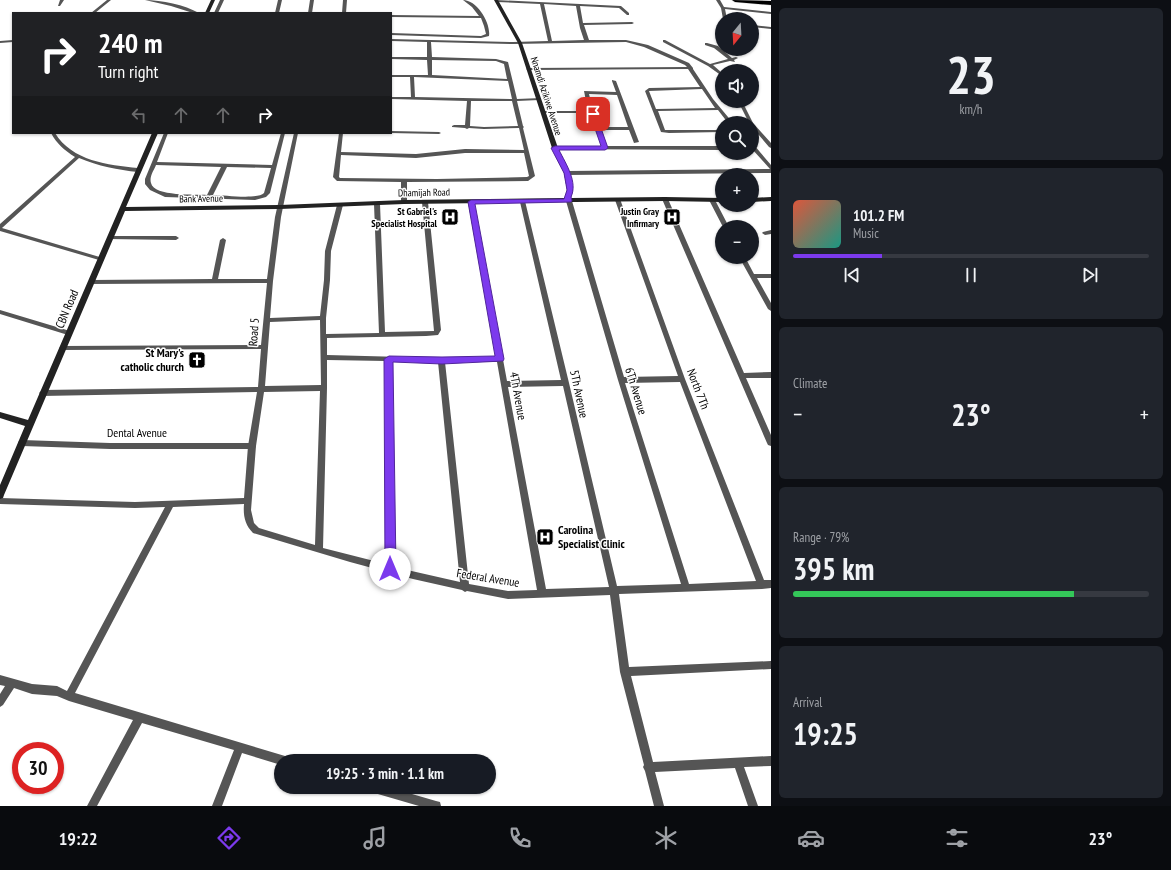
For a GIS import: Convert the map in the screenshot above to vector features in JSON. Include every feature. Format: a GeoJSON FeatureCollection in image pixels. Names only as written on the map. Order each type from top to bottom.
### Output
{"type":"FeatureCollection","features":[{"type":"Feature","properties":{"kind":"highway"},"geometry":{"type":"LineString","coordinates":[[735,0],[771,3]]}},
{"type":"Feature","properties":{"kind":"main road"},"geometry":{"type":"LineString","coordinates":[[208,12],[213,0]]}},
{"type":"Feature","properties":{"kind":"main road","name":"Nnamdi Azikiwe Avenue"},"geometry":{"type":"LineString","coordinates":[[496,1],[520,43],[555,148],[567,173],[570,190],[567,197],[569,201]]}},
{"type":"Feature","properties":{"kind":"main road","name":"CBN Road"},"geometry":{"type":"LineString","coordinates":[[0,495],[42,393],[155,134]]}},
{"type":"Feature","properties":{"kind":"main road","name":"Dhamijah Road"},"geometry":{"type":"LineString","coordinates":[[280,208],[404,202],[523,202],[665,199],[712,200]]}},
{"type":"Feature","properties":{"kind":"main road"},"geometry":{"type":"LineString","coordinates":[[759,200],[771,199]]}},
{"type":"Feature","properties":{"kind":"main road","name":"Bank Avenue"},"geometry":{"type":"LineString","coordinates":[[122,209],[280,208]]}},
{"type":"Feature","properties":{"kind":"main road"},"geometry":{"type":"LineString","coordinates":[[0,415],[29,424]]}},
{"type":"Feature","properties":{"kind":"street"},"geometry":{"type":"LineString","coordinates":[[94,12],[109,0]]}},
{"type":"Feature","properties":{"kind":"street"},"geometry":{"type":"LineString","coordinates":[[147,0],[193,12]]}},
{"type":"Feature","properties":{"kind":"street"},"geometry":{"type":"LineString","coordinates":[[216,12],[222,0]]}},
{"type":"Feature","properties":{"kind":"street"},"geometry":{"type":"LineString","coordinates":[[277,12],[280,0]]}},
{"type":"Feature","properties":{"kind":"street"},"geometry":{"type":"LineString","coordinates":[[310,12],[312,0]]}},
{"type":"Feature","properties":{"kind":"street"},"geometry":{"type":"LineString","coordinates":[[344,12],[345,0]]}},
{"type":"Feature","properties":{"kind":"street"},"geometry":{"type":"LineString","coordinates":[[392,34],[485,36],[489,34],[482,17],[472,5],[465,0]]}},
{"type":"Feature","properties":{"kind":"street"},"geometry":{"type":"LineString","coordinates":[[718,0],[724,12]]}},
{"type":"Feature","properties":{"kind":"street"},"geometry":{"type":"LineString","coordinates":[[496,1],[620,7],[623,8],[628,14]]}},
{"type":"Feature","properties":{"kind":"street"},"geometry":{"type":"LineString","coordinates":[[542,3],[550,42]]}},
{"type":"Feature","properties":{"kind":"street"},"geometry":{"type":"LineString","coordinates":[[578,5],[584,36],[587,42]]}},
{"type":"Feature","properties":{"kind":"street"},"geometry":{"type":"LineString","coordinates":[[723,8],[771,13]]}},
{"type":"Feature","properties":{"kind":"street"},"geometry":{"type":"LineString","coordinates":[[392,16],[482,17]]}},
{"type":"Feature","properties":{"kind":"street"},"geometry":{"type":"LineString","coordinates":[[582,24],[632,23]]}},
{"type":"Feature","properties":{"kind":"street"},"geometry":{"type":"LineString","coordinates":[[759,27],[771,30]]}},
{"type":"Feature","properties":{"kind":"street"},"geometry":{"type":"LineString","coordinates":[[399,34],[404,40]]}},
{"type":"Feature","properties":{"kind":"street"},"geometry":{"type":"LineString","coordinates":[[392,40],[520,43],[626,41],[636,43],[686,63],[724,116]]}},
{"type":"Feature","properties":{"kind":"street"},"geometry":{"type":"LineString","coordinates":[[0,42],[12,41]]}},
{"type":"Feature","properties":{"kind":"street"},"geometry":{"type":"LineString","coordinates":[[427,76],[429,41]]}},
{"type":"Feature","properties":{"kind":"street"},"geometry":{"type":"LineString","coordinates":[[664,41],[710,65],[715,69]]}},
{"type":"Feature","properties":{"kind":"street"},"geometry":{"type":"LineString","coordinates":[[707,44],[716,47],[734,60],[710,65]]}},
{"type":"Feature","properties":{"kind":"street"},"geometry":{"type":"LineString","coordinates":[[677,59],[690,54]]}},
{"type":"Feature","properties":{"kind":"street"},"geometry":{"type":"LineString","coordinates":[[341,134],[336,177],[338,180],[404,181],[531,178],[532,171],[507,65],[502,61],[392,58]]}},
{"type":"Feature","properties":{"kind":"street"},"geometry":{"type":"LineString","coordinates":[[528,69],[690,68]]}},
{"type":"Feature","properties":{"kind":"street"},"geometry":{"type":"LineString","coordinates":[[392,76],[510,80]]}},
{"type":"Feature","properties":{"kind":"street"},"geometry":{"type":"LineString","coordinates":[[412,76],[413,98]]}},
{"type":"Feature","properties":{"kind":"street"},"geometry":{"type":"LineString","coordinates":[[614,81],[636,142]]}},
{"type":"Feature","properties":{"kind":"street"},"geometry":{"type":"LineString","coordinates":[[704,88],[649,89],[647,91],[661,128],[664,131],[715,131]]}},
{"type":"Feature","properties":{"kind":"street"},"geometry":{"type":"LineString","coordinates":[[605,148],[586,92],[618,94]]}},
{"type":"Feature","properties":{"kind":"street"},"geometry":{"type":"LineString","coordinates":[[392,98],[469,100],[538,99]]}},
{"type":"Feature","properties":{"kind":"street"},"geometry":{"type":"LineString","coordinates":[[467,128],[469,100]]}},
{"type":"Feature","properties":{"kind":"street"},"geometry":{"type":"LineString","coordinates":[[654,110],[718,109]]}},
{"type":"Feature","properties":{"kind":"street"},"geometry":{"type":"LineString","coordinates":[[543,112],[592,112]]}},
{"type":"Feature","properties":{"kind":"street"},"geometry":{"type":"LineString","coordinates":[[454,126],[467,128],[522,127]]}},
{"type":"Feature","properties":{"kind":"street"},"geometry":{"type":"LineString","coordinates":[[598,128],[631,129]]}},
{"type":"Feature","properties":{"kind":"street"},"geometry":{"type":"LineString","coordinates":[[759,131],[771,146]]}},
{"type":"Feature","properties":{"kind":"street"},"geometry":{"type":"LineString","coordinates":[[392,132],[439,133]]}},
{"type":"Feature","properties":{"kind":"street"},"geometry":{"type":"LineString","coordinates":[[54,134],[61,146],[69,153],[109,165],[138,170]]}},
{"type":"Feature","properties":{"kind":"street"},"geometry":{"type":"LineString","coordinates":[[166,134],[148,179],[148,184],[157,193],[175,196],[255,198],[264,196],[268,193],[283,134]]}},
{"type":"Feature","properties":{"kind":"street","name":"Road 5"},"geometry":{"type":"LineString","coordinates":[[256,531],[250,525],[248,518],[252,446],[261,389],[270,281],[280,208],[296,134]]}},
{"type":"Feature","properties":{"kind":"street"},"geometry":{"type":"LineString","coordinates":[[555,148],[715,148]]}},
{"type":"Feature","properties":{"kind":"street"},"geometry":{"type":"LineString","coordinates":[[339,153],[416,156],[465,151],[527,152]]}},
{"type":"Feature","properties":{"kind":"street"},"geometry":{"type":"LineString","coordinates":[[759,155],[771,168]]}},
{"type":"Feature","properties":{"kind":"street"},"geometry":{"type":"LineString","coordinates":[[0,228],[79,156]]}},
{"type":"Feature","properties":{"kind":"street"},"geometry":{"type":"LineString","coordinates":[[154,163],[274,167]]}},
{"type":"Feature","properties":{"kind":"street"},"geometry":{"type":"LineString","coordinates":[[209,197],[225,165]]}},
{"type":"Feature","properties":{"kind":"street"},"geometry":{"type":"LineString","coordinates":[[567,173],[771,171]]}},
{"type":"Feature","properties":{"kind":"street"},"geometry":{"type":"LineString","coordinates":[[404,181],[404,202]]}},
{"type":"Feature","properties":{"kind":"street"},"geometry":{"type":"LineString","coordinates":[[665,199],[771,443]]}},
{"type":"Feature","properties":{"kind":"street","name":"North 7Th"},"geometry":{"type":"LineString","coordinates":[[618,200],[682,379],[767,584]]}},
{"type":"Feature","properties":{"kind":"street"},"geometry":{"type":"LineString","coordinates":[[712,200],[722,220]]}},
{"type":"Feature","properties":{"kind":"street","name":"6Th Avenue"},"geometry":{"type":"LineString","coordinates":[[569,201],[621,380],[686,587]]}},
{"type":"Feature","properties":{"kind":"street"},"geometry":{"type":"LineString","coordinates":[[324,336],[436,333],[438,330],[425,202]]}},
{"type":"Feature","properties":{"kind":"street","name":"4Th Avenue"},"geometry":{"type":"LineString","coordinates":[[471,202],[542,593]]}},
{"type":"Feature","properties":{"kind":"street","name":"5Th Avenue"},"geometry":{"type":"LineString","coordinates":[[523,202],[614,591],[625,672],[658,806]]}},
{"type":"Feature","properties":{"kind":"street"},"geometry":{"type":"LineString","coordinates":[[377,204],[382,335]]}},
{"type":"Feature","properties":{"kind":"street"},"geometry":{"type":"LineString","coordinates":[[319,550],[324,388],[324,318],[328,251],[340,206]]}},
{"type":"Feature","properties":{"kind":"street"},"geometry":{"type":"LineString","coordinates":[[0,228],[101,259]]}},
{"type":"Feature","properties":{"kind":"street"},"geometry":{"type":"LineString","coordinates":[[110,238],[176,238]]}},
{"type":"Feature","properties":{"kind":"street"},"geometry":{"type":"LineString","coordinates":[[214,281],[223,240]]}},
{"type":"Feature","properties":{"kind":"street"},"geometry":{"type":"LineString","coordinates":[[746,264],[771,309]]}},
{"type":"Feature","properties":{"kind":"street"},"geometry":{"type":"LineString","coordinates":[[752,276],[771,276]]}},
{"type":"Feature","properties":{"kind":"street"},"geometry":{"type":"LineString","coordinates":[[91,282],[270,281]]}},
{"type":"Feature","properties":{"kind":"street"},"geometry":{"type":"LineString","coordinates":[[0,312],[68,334]]}},
{"type":"Feature","properties":{"kind":"street"},"geometry":{"type":"LineString","coordinates":[[266,320],[324,318]]}},
{"type":"Feature","properties":{"kind":"street"},"geometry":{"type":"LineString","coordinates":[[62,348],[264,346]]}},
{"type":"Feature","properties":{"kind":"street"},"geometry":{"type":"LineString","coordinates":[[324,357],[442,360],[500,359]]}},
{"type":"Feature","properties":{"kind":"street"},"geometry":{"type":"LineString","coordinates":[[389,359],[390,569]]}},
{"type":"Feature","properties":{"kind":"street"},"geometry":{"type":"LineString","coordinates":[[442,360],[465,588]]}},
{"type":"Feature","properties":{"kind":"street"},"geometry":{"type":"LineString","coordinates":[[742,376],[771,375]]}},
{"type":"Feature","properties":{"kind":"street"},"geometry":{"type":"LineString","coordinates":[[621,380],[682,379]]}},
{"type":"Feature","properties":{"kind":"street"},"geometry":{"type":"LineString","coordinates":[[504,384],[566,383]]}},
{"type":"Feature","properties":{"kind":"street"},"geometry":{"type":"LineString","coordinates":[[42,393],[324,388]]}},
{"type":"Feature","properties":{"kind":"street","name":"Dental Avenue"},"geometry":{"type":"LineString","coordinates":[[22,443],[110,446],[252,446]]}},
{"type":"Feature","properties":{"kind":"street"},"geometry":{"type":"LineString","coordinates":[[0,501],[103,505],[170,505],[248,501]]}},
{"type":"Feature","properties":{"kind":"street"},"geometry":{"type":"LineString","coordinates":[[68,696],[170,505]]}},
{"type":"Feature","properties":{"kind":"street","name":"Federal Avenue"},"geometry":{"type":"LineString","coordinates":[[256,531],[390,569],[465,588],[508,595],[522,596],[542,593],[767,584]]}},
{"type":"Feature","properties":{"kind":"street"},"geometry":{"type":"LineString","coordinates":[[625,672],[771,665]]}},
{"type":"Feature","properties":{"kind":"street"},"geometry":{"type":"LineString","coordinates":[[0,680],[37,690],[57,691],[68,696],[274,758]]}},
{"type":"Feature","properties":{"kind":"street"},"geometry":{"type":"LineString","coordinates":[[0,702],[12,683]]}},
{"type":"Feature","properties":{"kind":"street"},"geometry":{"type":"LineString","coordinates":[[92,806],[140,717]]}},
{"type":"Feature","properties":{"kind":"street"},"geometry":{"type":"LineString","coordinates":[[217,806],[240,747]]}},
{"type":"Feature","properties":{"kind":"street"},"geometry":{"type":"LineString","coordinates":[[648,767],[771,761]]}},
{"type":"Feature","properties":{"kind":"street"},"geometry":{"type":"LineString","coordinates":[[738,763],[753,806]]}},
{"type":"Feature","properties":{"kind":"street"},"geometry":{"type":"LineString","coordinates":[[394,794],[436,806]]}},
{"type":"Feature","properties":{"kind":"place","name":"St Gabriel's Specialist Hospital"},"geometry":{"type":"Point","coordinates":[450,217]}},
{"type":"Feature","properties":{"kind":"place","name":"Justin Gray Infirmary"},"geometry":{"type":"Point","coordinates":[672,217]}},
{"type":"Feature","properties":{"kind":"place","name":"St Mary's catholic church"},"geometry":{"type":"Point","coordinates":[197,360]}},
{"type":"Feature","properties":{"kind":"place","name":"Carolina Specialist Clinic"},"geometry":{"type":"Point","coordinates":[545,537]}},
{"type":"Feature","properties":{"kind":"route"},"geometry":{"type":"LineString","coordinates":[[390,569],[389,359],[500,359],[471,202],[569,201],[567,197],[570,190],[567,173],[555,148],[605,148],[593,114]]}}]}
